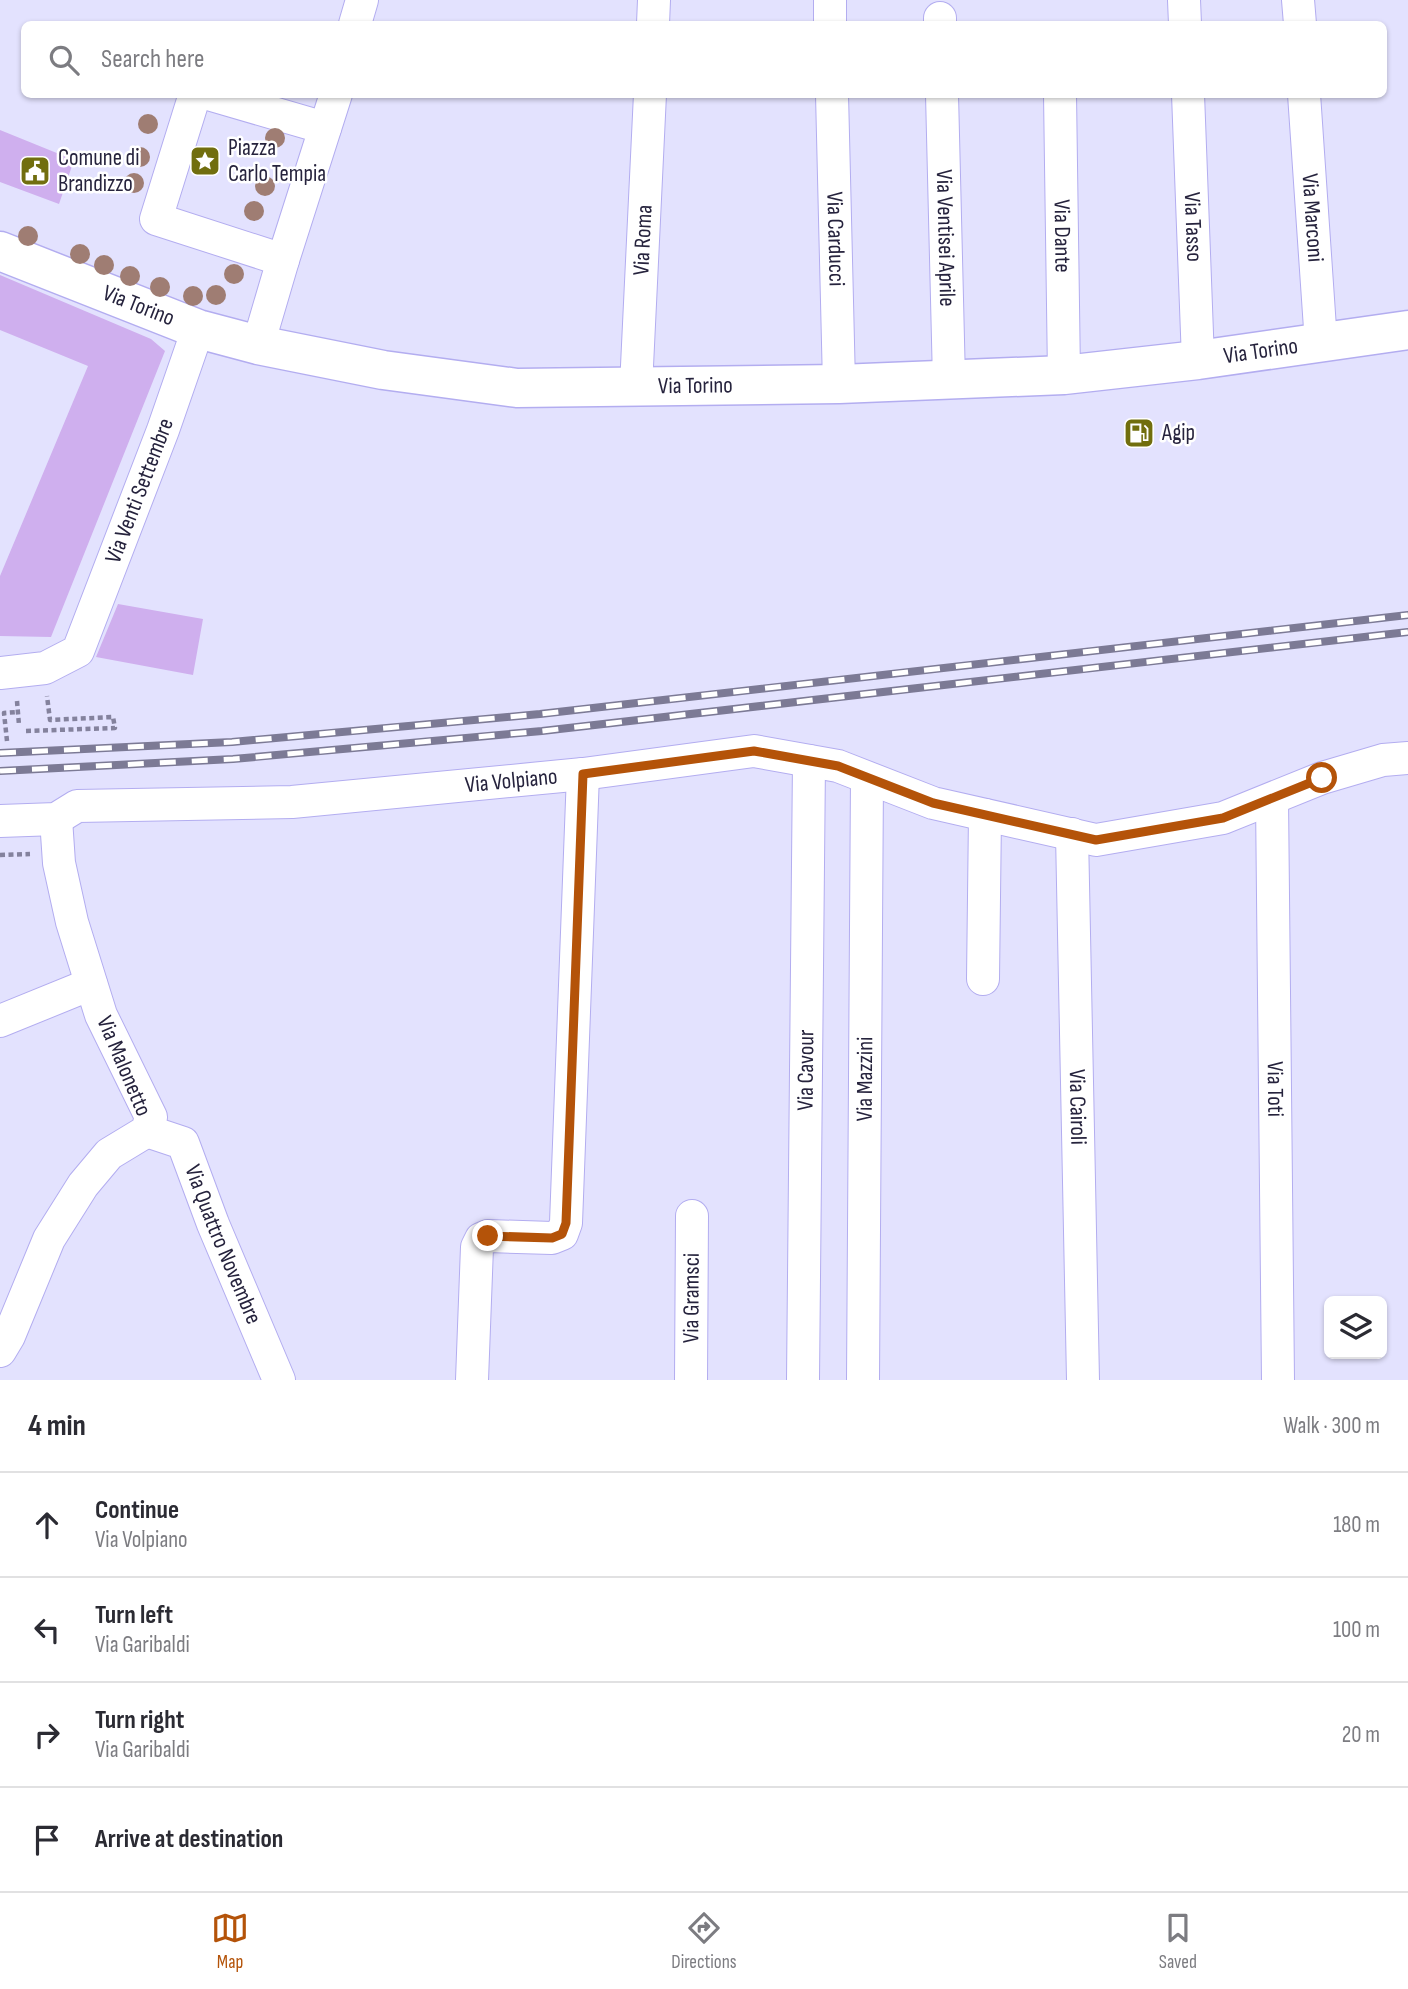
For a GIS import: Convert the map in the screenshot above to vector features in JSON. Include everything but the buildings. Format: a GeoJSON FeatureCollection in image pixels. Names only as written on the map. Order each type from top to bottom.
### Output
{"type":"FeatureCollection","features":[{"type":"Feature","properties":{"kind":"main road","name":"Via Torino"},"geometry":{"type":"LineString","coordinates":[[0,251],[198,329],[258,345],[383,370],[517,388],[839,384],[1064,376],[1408,330]]}},
{"type":"Feature","properties":{"kind":"street"},"geometry":{"type":"LineString","coordinates":[[356,21],[362,0]]}},
{"type":"Feature","properties":{"kind":"street"},"geometry":{"type":"LineString","coordinates":[[653,21],[654,0]]}},
{"type":"Feature","properties":{"kind":"street"},"geometry":{"type":"LineString","coordinates":[[830,0],[830,21]]}},
{"type":"Feature","properties":{"kind":"street"},"geometry":{"type":"LineString","coordinates":[[1184,0],[1185,21]]}},
{"type":"Feature","properties":{"kind":"street"},"geometry":{"type":"LineString","coordinates":[[1298,0],[1300,21]]}},
{"type":"Feature","properties":{"kind":"street"},"geometry":{"type":"LineString","coordinates":[[194,98],[156,219],[283,260]]}},
{"type":"Feature","properties":{"kind":"street"},"geometry":{"type":"LineString","coordinates":[[222,98],[325,128]]}},
{"type":"Feature","properties":{"kind":"street"},"geometry":{"type":"LineString","coordinates":[[258,345],[335,98]]}},
{"type":"Feature","properties":{"kind":"street","name":"Via Roma"},"geometry":{"type":"LineString","coordinates":[[636,387],[650,98]]}},
{"type":"Feature","properties":{"kind":"street","name":"Via Carducci"},"geometry":{"type":"LineString","coordinates":[[832,98],[839,384]]}},
{"type":"Feature","properties":{"kind":"street","name":"Via Ventisei Aprile"},"geometry":{"type":"LineString","coordinates":[[942,98],[949,381]]}},
{"type":"Feature","properties":{"kind":"street","name":"Via Dante"},"geometry":{"type":"LineString","coordinates":[[1060,98],[1064,376]]}},
{"type":"Feature","properties":{"kind":"street","name":"Via Tasso"},"geometry":{"type":"LineString","coordinates":[[1188,98],[1198,360]]}},
{"type":"Feature","properties":{"kind":"street","name":"Via Marconi"},"geometry":{"type":"LineString","coordinates":[[1304,98],[1321,343]]}},
{"type":"Feature","properties":{"kind":"street","name":"Via Venti Settembre"},"geometry":{"type":"LineString","coordinates":[[0,673],[45,668],[79,651],[163,430],[198,329]]}},
{"type":"Feature","properties":{"kind":"street","name":"Via Volpiano"},"geometry":{"type":"LineString","coordinates":[[56,819],[76,806],[292,802],[583,774],[754,751],[838,766],[933,803],[1096,840],[1223,818],[1346,771],[1383,760],[1408,758]]}},
{"type":"Feature","properties":{"kind":"street","name":"Via Cavour"},"geometry":{"type":"LineString","coordinates":[[803,1380],[809,761]]}},
{"type":"Feature","properties":{"kind":"street"},"geometry":{"type":"LineString","coordinates":[[472,1380],[477,1247],[481,1239],[488,1236],[552,1238],[562,1234],[566,1223],[583,774]]}},
{"type":"Feature","properties":{"kind":"street","name":"Via Mazzini"},"geometry":{"type":"LineString","coordinates":[[863,1380],[867,778]]}},
{"type":"Feature","properties":{"kind":"street","name":"Via Toti"},"geometry":{"type":"LineString","coordinates":[[1272,799],[1278,1380]]}},
{"type":"Feature","properties":{"kind":"street"},"geometry":{"type":"LineString","coordinates":[[983,979],[985,815]]}},
{"type":"Feature","properties":{"kind":"street"},"geometry":{"type":"LineString","coordinates":[[0,821],[56,819]]}},
{"type":"Feature","properties":{"kind":"street","name":"Via Malonetto"},"geometry":{"type":"LineString","coordinates":[[0,1351],[9,1336],[49,1239],[83,1185],[109,1154],[147,1131],[151,1117],[101,1015],[72,922],[60,863],[56,819]]}},
{"type":"Feature","properties":{"kind":"street","name":"Via Cairoli"},"geometry":{"type":"LineString","coordinates":[[1072,834],[1083,1380]]}},
{"type":"Feature","properties":{"kind":"street"},"geometry":{"type":"LineString","coordinates":[[0,1021],[92,984]]}},
{"type":"Feature","properties":{"kind":"street","name":"Via Quattro Novembre"},"geometry":{"type":"LineString","coordinates":[[147,1131],[183,1143],[213,1224],[279,1380]]}},
{"type":"Feature","properties":{"kind":"street","name":"Via Gramsci"},"geometry":{"type":"LineString","coordinates":[[691,1380],[692,1216]]}},
{"type":"Feature","properties":{"kind":"path"},"geometry":{"type":"LineString","coordinates":[[26,731],[115,728],[113,717],[50,720],[46,688]]}},
{"type":"Feature","properties":{"kind":"path"},"geometry":{"type":"LineString","coordinates":[[17,700],[19,724]]}},
{"type":"Feature","properties":{"kind":"path"},"geometry":{"type":"LineString","coordinates":[[7,741],[4,713],[18,712]]}},
{"type":"Feature","properties":{"kind":"railway"},"geometry":{"type":"LineString","coordinates":[[0,753],[232,742],[540,714],[1408,615]]}},
{"type":"Feature","properties":{"kind":"railway"},"geometry":{"type":"LineString","coordinates":[[0,771],[233,759],[542,731],[1408,632]]}},
{"type":"Feature","properties":{"kind":"place","name":"Piazza Carlo Tempia"},"geometry":{"type":"Point","coordinates":[205,161]}},
{"type":"Feature","properties":{"kind":"place","name":"Comune di Brandizzo"},"geometry":{"type":"Point","coordinates":[35,171]}},
{"type":"Feature","properties":{"kind":"place","name":"Agip"},"geometry":{"type":"Point","coordinates":[1139,433]}},
{"type":"Feature","properties":{"kind":"route"},"geometry":{"type":"LineString","coordinates":[[488,1236],[552,1238],[562,1234],[566,1223],[583,774],[754,751],[838,766],[933,803],[1096,840],[1223,818],[1322,778]]}}]}
